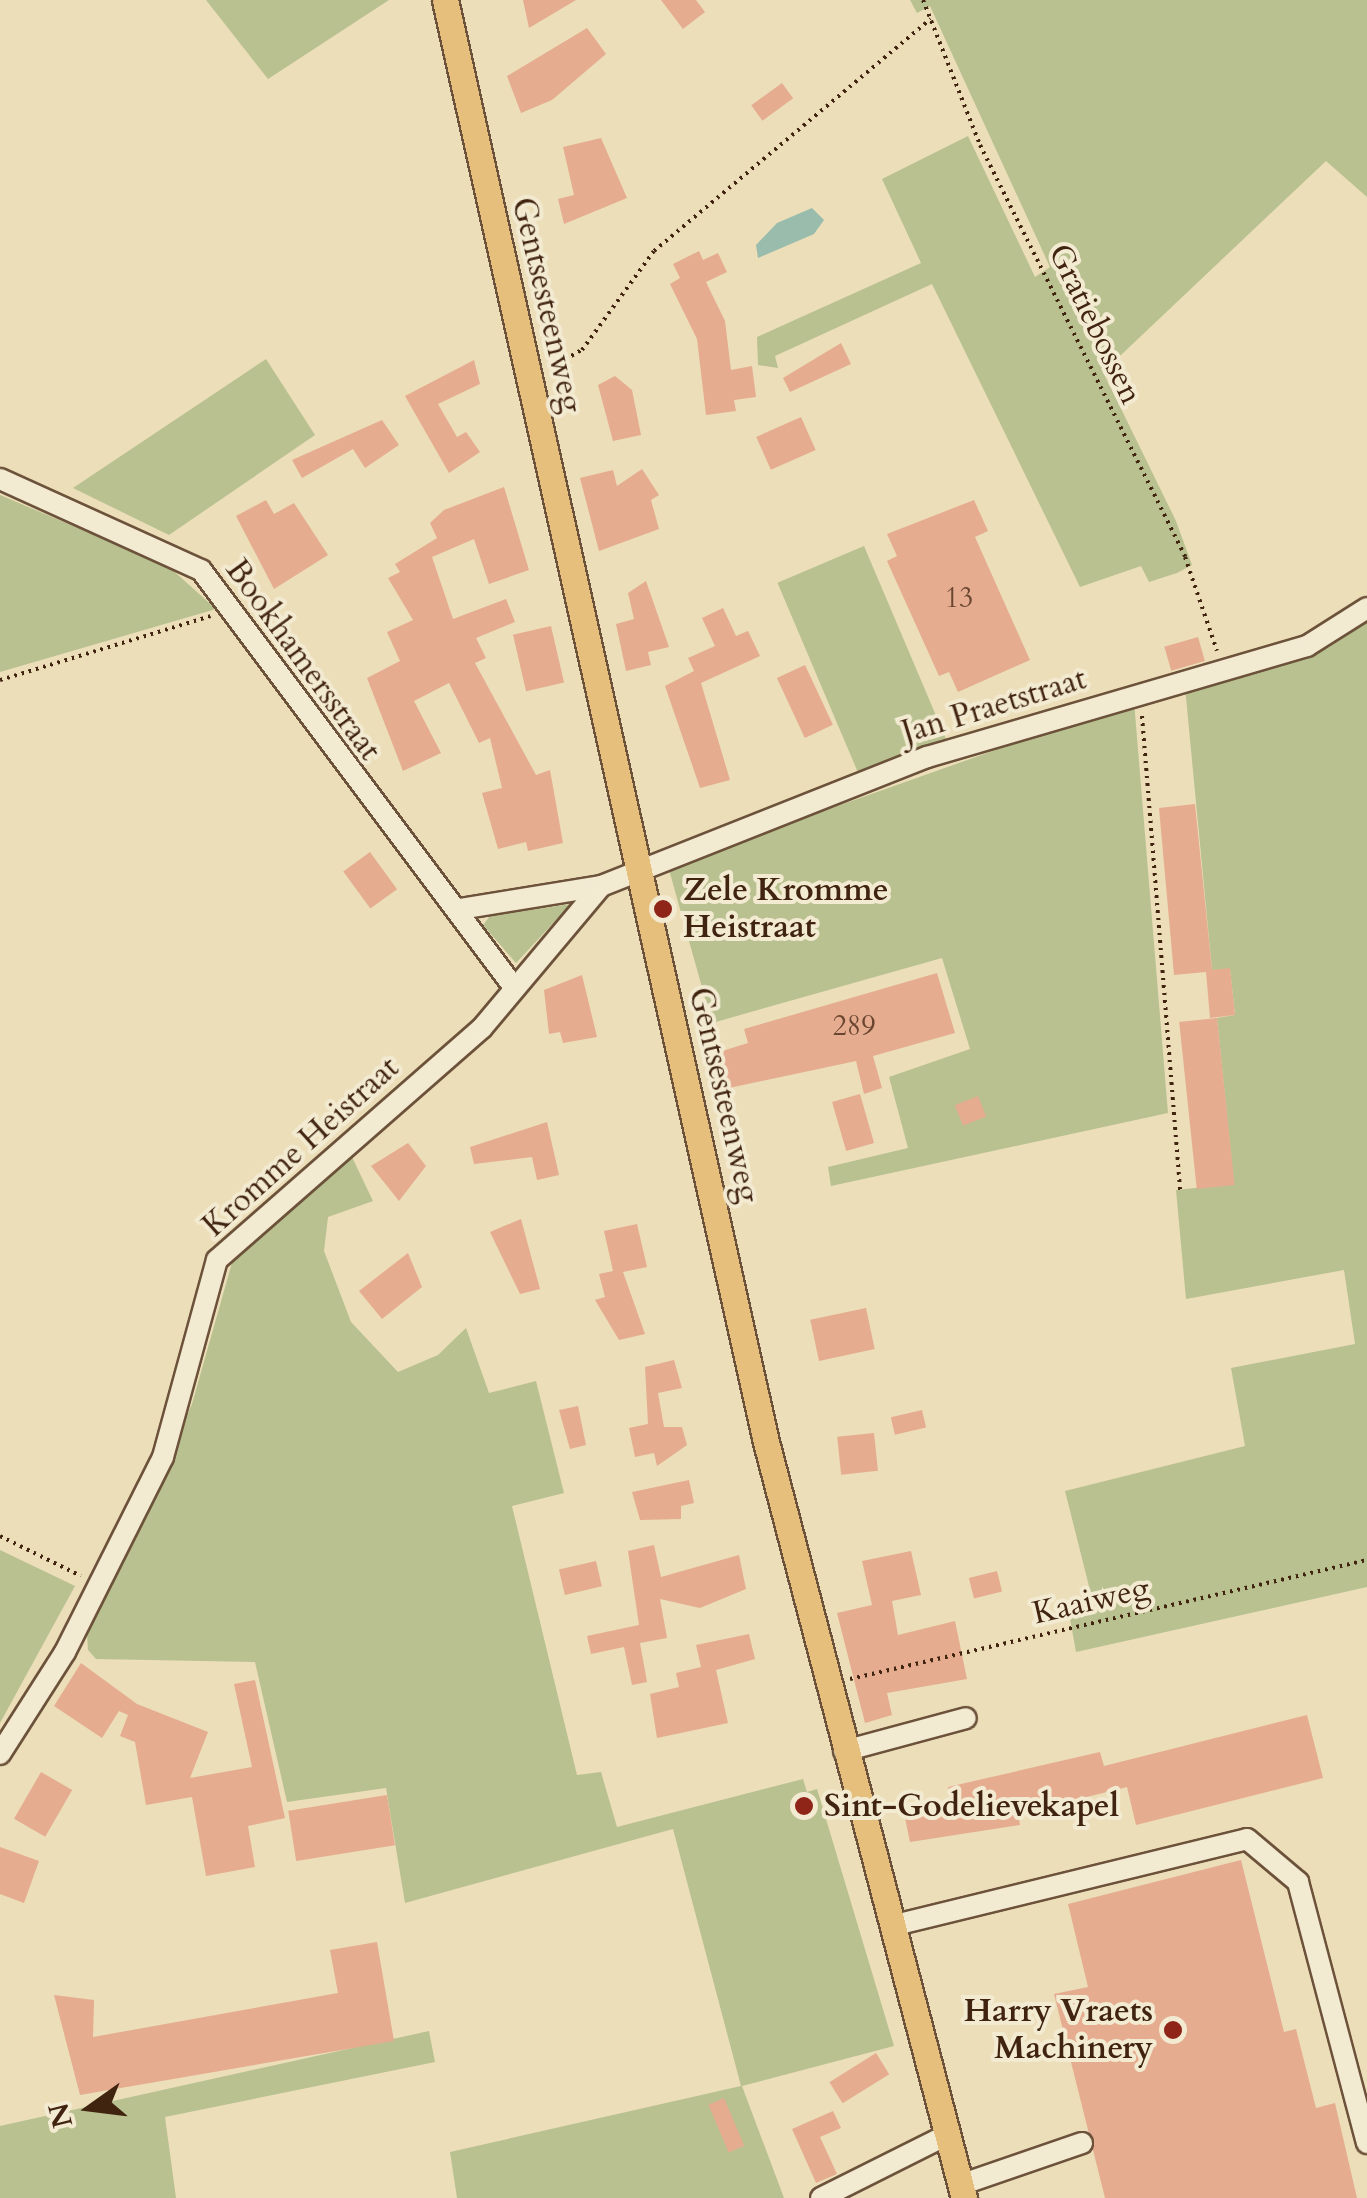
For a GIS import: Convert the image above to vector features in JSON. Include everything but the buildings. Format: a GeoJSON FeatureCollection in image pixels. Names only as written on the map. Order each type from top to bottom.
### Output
{"type":"FeatureCollection","features":[{"type":"Feature","properties":{"kind":"main road","name":"Gentsesteenweg"},"geometry":{"type":"LineString","coordinates":[[446,0],[824,1685],[962,2191]]}},
{"type":"Feature","properties":{"kind":"street","name":"Bookhamersstraat"},"geometry":{"type":"LineString","coordinates":[[0,480],[162,544],[202,570],[341,766],[460,909],[513,986]]}},
{"type":"Feature","properties":{"kind":"street","name":"Jan Praetstraat"},"geometry":{"type":"LineString","coordinates":[[638,865],[927,757],[1307,646],[1367,608]]}},
{"type":"Feature","properties":{"kind":"street","name":"Kromme Heistraat"},"geometry":{"type":"LineString","coordinates":[[0,1754],[99,1586],[181,1411],[217,1260],[482,1028],[513,986],[601,886],[638,865]]}},
{"type":"Feature","properties":{"kind":"street"},"geometry":{"type":"LineString","coordinates":[[460,909],[601,886]]}},
{"type":"Feature","properties":{"kind":"street"},"geometry":{"type":"LineString","coordinates":[[844,1750],[966,1718]]}},
{"type":"Feature","properties":{"kind":"street"},"geometry":{"type":"LineString","coordinates":[[890,1926],[1247,1839],[1298,1882],[1367,2142]]}},
{"type":"Feature","properties":{"kind":"street"},"geometry":{"type":"LineString","coordinates":[[821,2198],[946,2135]]}},
{"type":"Feature","properties":{"kind":"street"},"geometry":{"type":"LineString","coordinates":[[962,2191],[1082,2142]]}},
{"type":"Feature","properties":{"kind":"path","name":"Gratiebossen"},"geometry":{"type":"LineString","coordinates":[[923,0],[980,145],[1186,557],[1223,668]]}},
{"type":"Feature","properties":{"kind":"path"},"geometry":{"type":"LineString","coordinates":[[530,377],[582,350],[654,251],[930,19]]}},
{"type":"Feature","properties":{"kind":"path"},"geometry":{"type":"LineString","coordinates":[[0,680],[233,609]]}},
{"type":"Feature","properties":{"kind":"path"},"geometry":{"type":"LineString","coordinates":[[1136,693],[1180,1190]]}},
{"type":"Feature","properties":{"kind":"path"},"geometry":{"type":"LineString","coordinates":[[0,1536],[99,1586]]}},
{"type":"Feature","properties":{"kind":"path","name":"Kaaiweg"},"geometry":{"type":"LineString","coordinates":[[824,1685],[1367,1560]]}},
{"type":"Feature","properties":{"kind":"green space"},"geometry":{"type":"Polygon","coordinates":[[[206,0],[389,0],[268,79],[206,0]]]}},
{"type":"Feature","properties":{"kind":"green space"},"geometry":{"type":"Polygon","coordinates":[[[910,0],[1367,0],[1367,197],[1326,161],[1103,372],[1176,521],[1192,565],[1177,573],[1149,582],[1141,566],[1080,587],[932,284],[775,356],[778,368],[758,365],[757,337],[921,263],[882,179],[968,136],[1035,277],[1050,267],[930,6],[917,13],[910,0]]]}},
{"type":"Feature","properties":{"kind":"green space"},"geometry":{"type":"Polygon","coordinates":[[[266,359],[315,435],[169,535],[73,488],[266,359]]]}},
{"type":"Feature","properties":{"kind":"green space"},"geometry":{"type":"Polygon","coordinates":[[[0,495],[168,566],[216,609],[0,672],[0,495]]]}},
{"type":"Feature","properties":{"kind":"green space"},"geometry":{"type":"Polygon","coordinates":[[[864,546],[946,739],[860,776],[777,583],[864,546]]]}},
{"type":"Feature","properties":{"kind":"green space"},"geometry":{"type":"Polygon","coordinates":[[[1367,622],[1367,1587],[1076,1652],[1069,1613],[1094,1606],[1065,1491],[1245,1446],[1231,1368],[1355,1344],[1344,1270],[1186,1299],[1176,1190],[1234,1184],[1217,1018],[1235,1015],[1230,969],[1212,970],[1185,687],[1328,648],[1367,622]]]}},
{"type":"Feature","properties":{"kind":"green space"},"geometry":{"type":"Polygon","coordinates":[[[1134,701],[1168,1113],[831,1186],[828,1167],[908,1148],[889,1077],[970,1049],[942,958],[712,1023],[668,866],[1134,701]]]}},
{"type":"Feature","properties":{"kind":"green space"},"geometry":{"type":"Polygon","coordinates":[[[571,904],[516,963],[483,925],[490,916],[571,904]]]}},
{"type":"Feature","properties":{"kind":"green space"},"geometry":{"type":"Polygon","coordinates":[[[352,1157],[373,1201],[328,1217],[324,1251],[351,1322],[398,1372],[438,1355],[466,1328],[489,1393],[536,1381],[564,1493],[512,1506],[577,1775],[601,1772],[617,1827],[803,1779],[807,1792],[817,1789],[894,2046],[742,2086],[784,2198],[457,2198],[450,2152],[741,2086],[673,1829],[405,1903],[386,1788],[287,1802],[255,1662],[96,1659],[88,1650],[87,1633],[192,1404],[233,1259],[352,1157]]]}},
{"type":"Feature","properties":{"kind":"green space"},"geometry":{"type":"Polygon","coordinates":[[[0,1550],[75,1586],[0,1723],[0,1550]]]}},
{"type":"Feature","properties":{"kind":"green space"},"geometry":{"type":"Polygon","coordinates":[[[429,2031],[435,2062],[165,2117],[176,2198],[0,2198],[0,2126],[429,2031]]]}},
{"type":"Feature","properties":{"kind":"shaded area"},"geometry":{"type":"Polygon","coordinates":[[[812,208],[824,220],[814,234],[758,258],[756,245],[777,223],[812,208]]]}},
{"type":"Feature","properties":{"kind":"place","name":"Zele Kromme Heistraat"},"geometry":{"type":"Point","coordinates":[663,909]}},
{"type":"Feature","properties":{"kind":"place","name":"Sint-Godelievekapel"},"geometry":{"type":"Point","coordinates":[804,1806]}},
{"type":"Feature","properties":{"kind":"place","name":"Harry Vraets Machinery"},"geometry":{"type":"Point","coordinates":[1173,2030]}}]}
